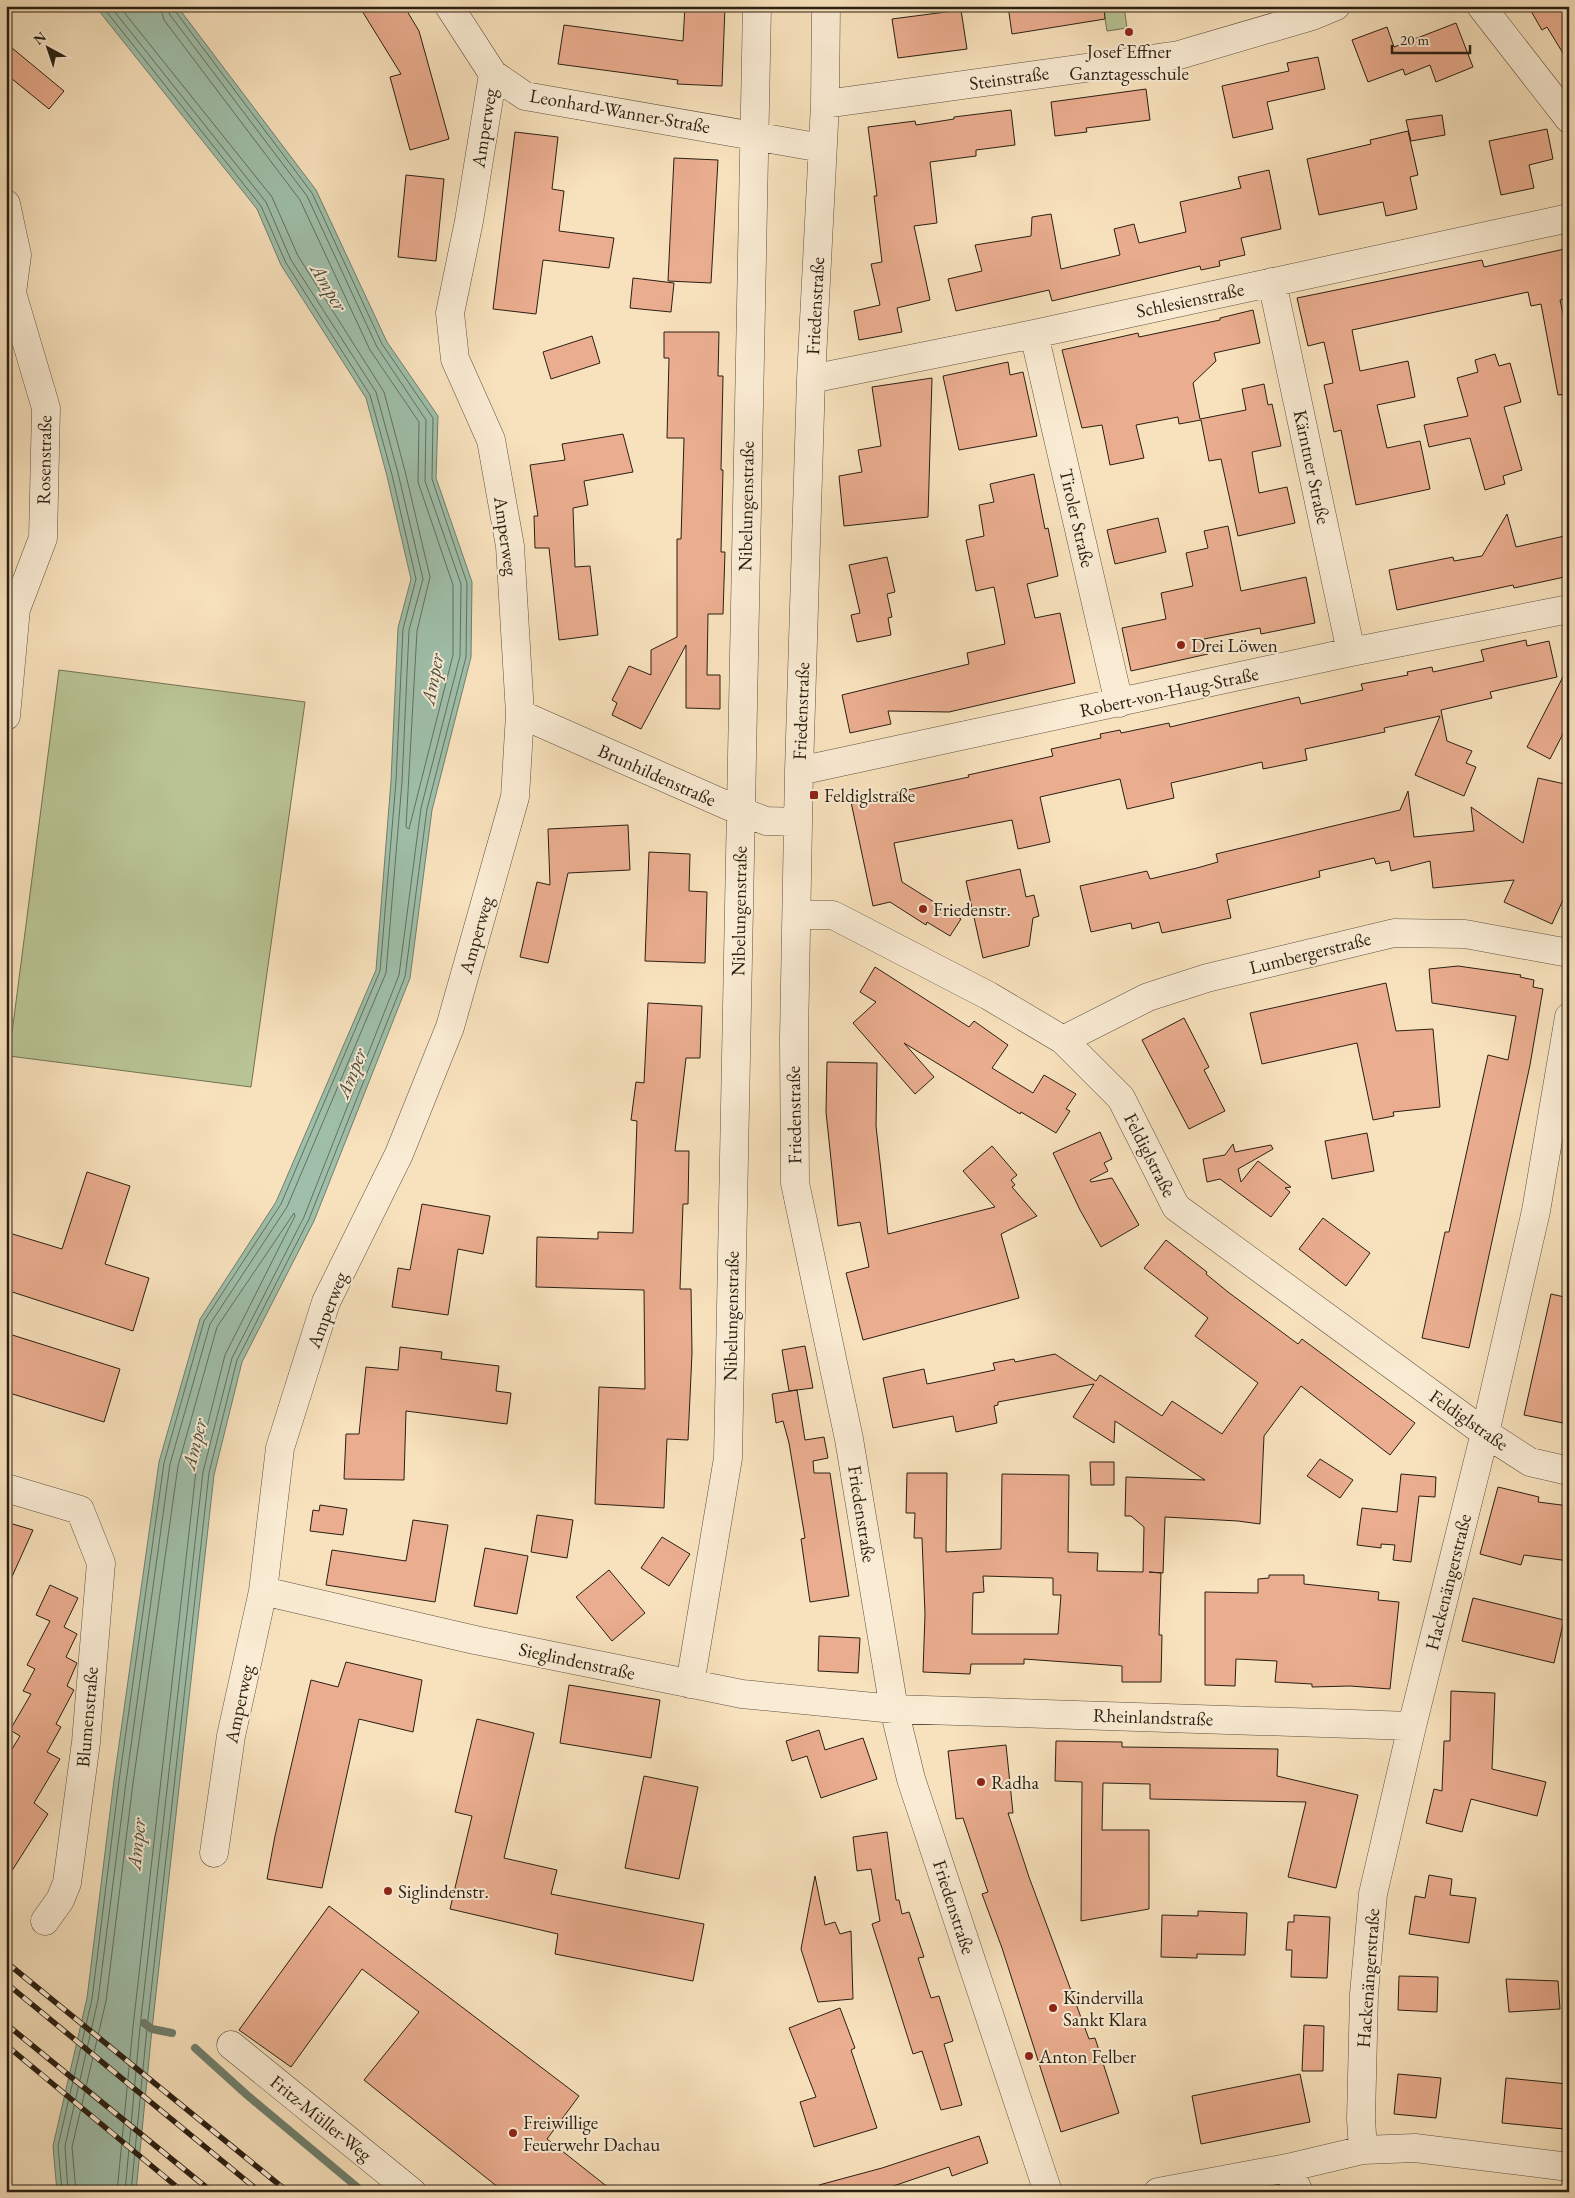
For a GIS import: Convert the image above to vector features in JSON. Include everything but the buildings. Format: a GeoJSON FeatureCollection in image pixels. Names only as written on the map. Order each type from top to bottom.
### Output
{"type":"FeatureCollection","features":[{"type":"Feature","properties":{"kind":"street","name":"Amperweg"},"geometry":{"type":"LineString","coordinates":[[214,1853],[231,1736],[263,1591],[280,1448],[326,1302],[399,1154],[450,1026],[515,797],[520,714],[510,546],[491,440],[455,359],[450,313],[469,221],[493,74],[449,6]]}},
{"type":"Feature","properties":{"kind":"street","name":"Nibelungenstraße"},"geometry":{"type":"LineString","coordinates":[[690,1684],[728,1458],[757,6]]}},
{"type":"Feature","properties":{"kind":"street","name":"Friedenstraße"},"geometry":{"type":"LineString","coordinates":[[826,6],[825,104],[811,379],[799,771],[794,1038],[795,1183],[849,1439],[894,1709],[912,1779],[1048,2192]]}},
{"type":"Feature","properties":{"kind":"street","name":"Steinstraße"},"geometry":{"type":"LineString","coordinates":[[825,104],[1179,54],[1312,16],[1336,6]]}},
{"type":"Feature","properties":{"kind":"street"},"geometry":{"type":"LineString","coordinates":[[1481,6],[1569,119]]}},
{"type":"Feature","properties":{"kind":"street","name":"Leonhard-Wanner-Straße"},"geometry":{"type":"LineString","coordinates":[[493,74],[525,96],[753,134]]}},
{"type":"Feature","properties":{"kind":"street"},"geometry":{"type":"LineString","coordinates":[[753,134],[822,148]]}},
{"type":"Feature","properties":{"kind":"street","name":"Rosenstraße"},"geometry":{"type":"LineString","coordinates":[[6,204],[17,255],[9,293],[46,408],[42,538],[11,608],[6,716]]}},
{"type":"Feature","properties":{"kind":"street","name":"Schlesienstraße"},"geometry":{"type":"LineString","coordinates":[[811,379],[1034,334],[1569,218]]}},
{"type":"Feature","properties":{"kind":"street","name":"Kärntner Straße"},"geometry":{"type":"LineString","coordinates":[[1272,282],[1351,652]]}},
{"type":"Feature","properties":{"kind":"street","name":"Tiroler Straße"},"geometry":{"type":"LineString","coordinates":[[1034,334],[1119,703]]}},
{"type":"Feature","properties":{"kind":"street","name":"Robert-von-Haug-Straße"},"geometry":{"type":"LineString","coordinates":[[799,771],[1351,652],[1569,609]]}},
{"type":"Feature","properties":{"kind":"street","name":"Brunhildenstraße"},"geometry":{"type":"LineString","coordinates":[[520,714],[740,811],[766,821],[798,822]]}},
{"type":"Feature","properties":{"kind":"street","name":"Feldiglstraße"},"geometry":{"type":"LineString","coordinates":[[797,915],[833,915],[989,996],[1063,1040],[1120,1098],[1176,1207],[1485,1433],[1530,1462],[1569,1471]]}},
{"type":"Feature","properties":{"kind":"street","name":"Lumbergerstraße"},"geometry":{"type":"LineString","coordinates":[[1063,1040],[1148,997],[1190,983],[1394,933],[1465,934],[1569,953]]}},
{"type":"Feature","properties":{"kind":"street","name":"Hackenängerstraße"},"geometry":{"type":"LineString","coordinates":[[1363,2150],[1361,2119],[1364,1994],[1373,1894],[1412,1726],[1485,1433],[1536,1212],[1569,1017]]}},
{"type":"Feature","properties":{"kind":"street","name":"Blumenstraße"},"geometry":{"type":"LineString","coordinates":[[6,1488],[80,1510],[101,1563],[86,1742],[67,1883],[60,1900],[45,1921]]}},
{"type":"Feature","properties":{"kind":"street","name":"Sieglindenstraße"},"geometry":{"type":"LineString","coordinates":[[263,1591],[476,1640],[742,1694],[894,1709]]}},
{"type":"Feature","properties":{"kind":"street","name":"Rheinlandstraße"},"geometry":{"type":"LineString","coordinates":[[894,1709],[1412,1726]]}},
{"type":"Feature","properties":{"kind":"street","name":"Fritz-Müller-Weg"},"geometry":{"type":"LineString","coordinates":[[230,2045],[412,2192]]}},
{"type":"Feature","properties":{"kind":"street"},"geometry":{"type":"LineString","coordinates":[[1158,2192],[1287,2168],[1363,2150],[1415,2148],[1569,2167]]}},
{"type":"Feature","properties":{"kind":"street"},"geometry":{"type":"LineString","coordinates":[[1287,2168],[1299,2192]]}},
{"type":"Feature","properties":{"kind":"shaded area"},"geometry":{"type":"Polygon","coordinates":[[[1103,6],[1124,6],[1127,28],[1107,31],[1103,6]]]}},
{"type":"Feature","properties":{"kind":"shaded area"},"geometry":{"type":"Polygon","coordinates":[[[59,670],[305,702],[251,1087],[9,1056],[59,670]]]}},
{"type":"Feature","properties":{"kind":"water","name":"Amper"},"geometry":{"type":"Polygon","coordinates":[[[95,6],[177,6],[316,190],[387,342],[438,416],[436,478],[472,582],[471,657],[432,810],[410,978],[314,1221],[242,1362],[214,1475],[152,2029],[136,2192],[57,2192],[53,2146],[87,1998],[114,1780],[159,1462],[200,1319],[276,1202],[376,970],[391,781],[398,628],[411,579],[387,476],[366,398],[281,265],[257,209],[95,6]]]}},
{"type":"Feature","properties":{"kind":"waterway"},"geometry":{"type":"LineString","coordinates":[[144,2023],[152,2029],[172,2033]]}},
{"type":"Feature","properties":{"kind":"waterway"},"geometry":{"type":"LineString","coordinates":[[195,2048],[247,2095],[363,2192]]}},
{"type":"Feature","properties":{"kind":"railway"},"geometry":{"type":"LineString","coordinates":[[6,1962],[288,2192]]}},
{"type":"Feature","properties":{"kind":"railway"},"geometry":{"type":"LineString","coordinates":[[6,1983],[260,2192]]}},
{"type":"Feature","properties":{"kind":"railway"},"geometry":{"type":"LineString","coordinates":[[6,2024],[212,2192]]}},
{"type":"Feature","properties":{"kind":"railway"},"geometry":{"type":"LineString","coordinates":[[6,2045],[183,2192]]}},
{"type":"Feature","properties":{"kind":"place","name":"Josef Effner Ganztagesschule"},"geometry":{"type":"Point","coordinates":[1129,32]}},
{"type":"Feature","properties":{"kind":"place","name":"Drei Löwen"},"geometry":{"type":"Point","coordinates":[1181,645]}},
{"type":"Feature","properties":{"kind":"place","name":"Feldiglstraße"},"geometry":{"type":"Point","coordinates":[814,795]}},
{"type":"Feature","properties":{"kind":"place","name":"Friedenstr."},"geometry":{"type":"Point","coordinates":[923,909]}},
{"type":"Feature","properties":{"kind":"place","name":"Radha"},"geometry":{"type":"Point","coordinates":[981,1782]}},
{"type":"Feature","properties":{"kind":"place","name":"Siglindenstr."},"geometry":{"type":"Point","coordinates":[388,1891]}},
{"type":"Feature","properties":{"kind":"place","name":"Kindervilla Sankt Klara"},"geometry":{"type":"Point","coordinates":[1053,2008]}},
{"type":"Feature","properties":{"kind":"place","name":"Anton Felber"},"geometry":{"type":"Point","coordinates":[1029,2056]}},
{"type":"Feature","properties":{"kind":"place","name":"Freiwillige Feuerwehr Dachau"},"geometry":{"type":"Point","coordinates":[513,2133]}}]}
